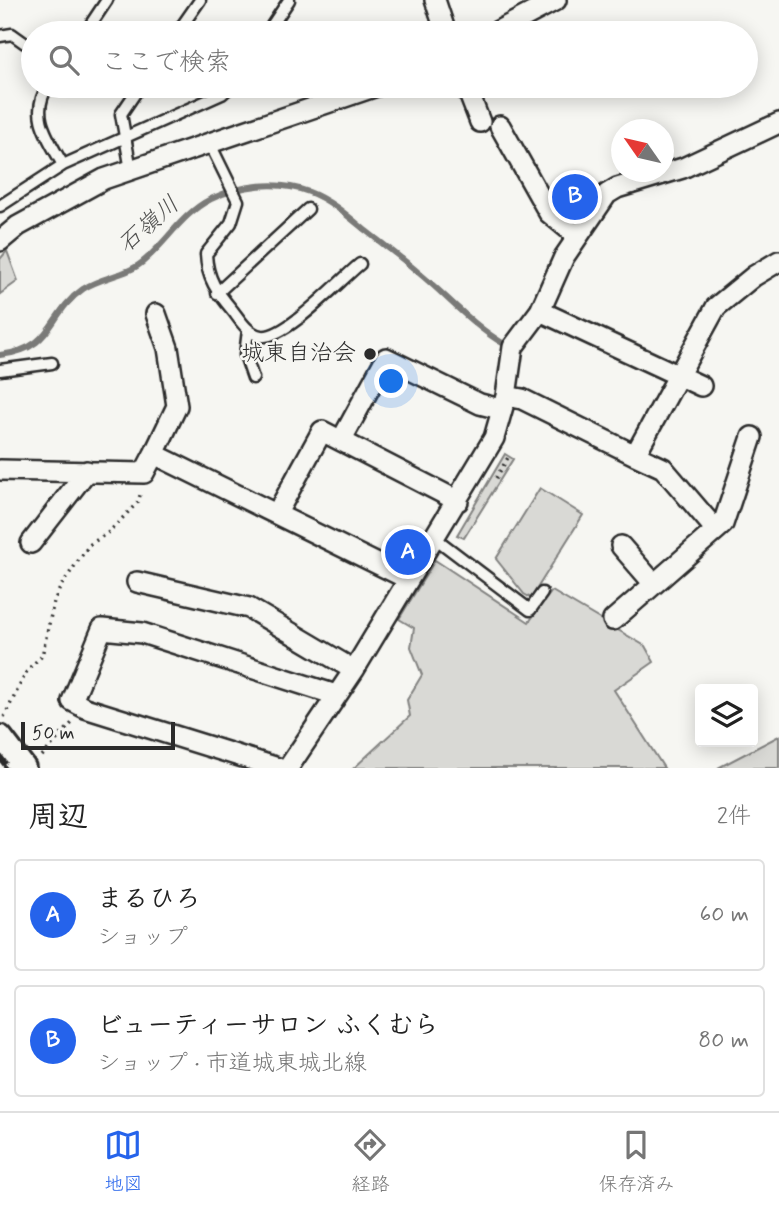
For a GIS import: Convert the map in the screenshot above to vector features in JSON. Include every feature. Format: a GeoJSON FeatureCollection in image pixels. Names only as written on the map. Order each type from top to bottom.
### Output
{"type":"FeatureCollection","features":[{"type":"Feature","properties":{"kind":"street"},"geometry":{"type":"LineString","coordinates":[[435,0],[442,21]]}},
{"type":"Feature","properties":{"kind":"street"},"geometry":{"type":"LineString","coordinates":[[517,21],[556,0]]}},
{"type":"Feature","properties":{"kind":"street"},"geometry":{"type":"LineString","coordinates":[[0,241],[18,226],[74,193],[131,170],[342,98]]}},
{"type":"Feature","properties":{"kind":"street"},"geometry":{"type":"LineString","coordinates":[[471,98],[480,122]]}},
{"type":"Feature","properties":{"kind":"street"},"geometry":{"type":"LineString","coordinates":[[288,768],[354,670],[494,438],[513,347],[540,312],[577,236],[599,203],[617,188],[683,168],[779,123]]}},
{"type":"Feature","properties":{"kind":"street"},"geometry":{"type":"LineString","coordinates":[[500,125],[549,213],[577,236]]}},
{"type":"Feature","properties":{"kind":"street"},"geometry":{"type":"LineString","coordinates":[[635,455],[716,307],[754,276],[779,261]]}},
{"type":"Feature","properties":{"kind":"street"},"geometry":{"type":"LineString","coordinates":[[540,312],[701,386]]}},
{"type":"Feature","properties":{"kind":"street"},"geometry":{"type":"LineString","coordinates":[[0,470],[144,473],[177,406],[168,348],[156,314]]}},
{"type":"Feature","properties":{"kind":"street"},"geometry":{"type":"LineString","coordinates":[[342,439],[386,358],[480,404],[522,399],[635,455],[670,475],[716,530]]}},
{"type":"Feature","properties":{"kind":"street"},"geometry":{"type":"LineString","coordinates":[[278,513],[322,431],[458,501]]}},
{"type":"Feature","properties":{"kind":"street"},"geometry":{"type":"LineString","coordinates":[[613,620],[723,524],[752,437]]}},
{"type":"Feature","properties":{"kind":"street"},"geometry":{"type":"LineString","coordinates":[[154,454],[408,579]]}},
{"type":"Feature","properties":{"kind":"street"},"geometry":{"type":"LineString","coordinates":[[31,543],[87,471]]}},
{"type":"Feature","properties":{"kind":"street"},"geometry":{"type":"LineString","coordinates":[[621,546],[654,584]]}},
{"type":"Feature","properties":{"kind":"street"},"geometry":{"type":"LineString","coordinates":[[137,582],[249,608],[354,670]]}},
{"type":"Feature","properties":{"kind":"street"},"geometry":{"type":"LineString","coordinates":[[278,768],[85,708],[72,701],[102,629],[116,628],[142,633],[336,695]]}},
{"type":"Feature","properties":{"kind":"street"},"geometry":{"type":"LineString","coordinates":[[2,727],[31,764]]}},
{"type":"Feature","properties":{"kind":"lane"},"geometry":{"type":"LineString","coordinates":[[93,21],[107,0]]}},
{"type":"Feature","properties":{"kind":"lane"},"geometry":{"type":"LineString","coordinates":[[185,21],[200,0]]}},
{"type":"Feature","properties":{"kind":"lane"},"geometry":{"type":"LineString","coordinates":[[276,19],[278,0]]}},
{"type":"Feature","properties":{"kind":"lane"},"geometry":{"type":"LineString","coordinates":[[276,19],[289,0]]}},
{"type":"Feature","properties":{"kind":"lane"},"geometry":{"type":"LineString","coordinates":[[0,36],[12,34],[21,40]]}},
{"type":"Feature","properties":{"kind":"lane"},"geometry":{"type":"LineString","coordinates":[[42,98],[40,121],[63,164]]}},
{"type":"Feature","properties":{"kind":"lane"},"geometry":{"type":"LineString","coordinates":[[131,170],[121,114],[132,98]]}},
{"type":"Feature","properties":{"kind":"lane"},"geometry":{"type":"LineString","coordinates":[[0,206],[63,164],[123,135],[212,98]]}},
{"type":"Feature","properties":{"kind":"lane"},"geometry":{"type":"LineString","coordinates":[[210,144],[238,201],[230,223],[206,254],[207,274],[217,293],[248,330],[261,336],[283,331],[360,264]]}},
{"type":"Feature","properties":{"kind":"lane"},"geometry":{"type":"LineString","coordinates":[[217,293],[308,209]]}},
{"type":"Feature","properties":{"kind":"lane"},"geometry":{"type":"LineString","coordinates":[[248,330],[245,355],[253,378]]}},
{"type":"Feature","properties":{"kind":"lane"},"geometry":{"type":"LineString","coordinates":[[0,370],[52,363]]}},
{"type":"Feature","properties":{"kind":"lane"},"geometry":{"type":"LineString","coordinates":[[435,538],[530,610],[542,593]]}},
{"type":"Feature","properties":{"kind":"path"},"geometry":{"type":"LineString","coordinates":[[2,727],[28,669],[42,656],[54,601],[61,586],[89,545],[109,532],[138,502],[144,473]]}},
{"type":"Feature","properties":{"kind":"path"},"geometry":{"type":"LineString","coordinates":[[31,764],[85,708]]}},
{"type":"Feature","properties":{"kind":"shaded area"},"geometry":{"type":"Polygon","coordinates":[[[7,251],[18,281],[0,294],[0,259],[7,251]]]}},
{"type":"Feature","properties":{"kind":"shaded area"},"geometry":{"type":"Polygon","coordinates":[[[505,454],[513,459],[464,538],[457,535],[505,454]]]}},
{"type":"Feature","properties":{"kind":"shaded area"},"geometry":{"type":"Polygon","coordinates":[[[540,488],[583,515],[531,598],[524,594],[496,559],[540,488]]]}},
{"type":"Feature","properties":{"kind":"shaded area"},"geometry":{"type":"Polygon","coordinates":[[[435,560],[529,622],[552,591],[645,646],[654,662],[614,690],[664,768],[354,768],[410,716],[407,700],[422,675],[411,647],[414,628],[399,619],[435,560]]]}},
{"type":"Feature","properties":{"kind":"shaded area"},"geometry":{"type":"Polygon","coordinates":[[[779,736],[779,768],[718,768],[779,736]]]}},
{"type":"Feature","properties":{"kind":"waterway","name":"石嶺川"},"geometry":{"type":"LineString","coordinates":[[0,355],[31,346],[49,329],[71,299],[83,289],[138,265],[201,205],[234,190],[272,185],[297,188],[317,195],[331,204],[504,344]]}},
{"type":"Feature","properties":{"kind":"railway"},"geometry":{"type":"LineString","coordinates":[[0,756],[9,768]]}},
{"type":"Feature","properties":{"kind":"place","name":"ビューティーサロン ふくむら"},"geometry":{"type":"Point","coordinates":[575,197]}},
{"type":"Feature","properties":{"kind":"place","name":"城東自治会"},"geometry":{"type":"Point","coordinates":[370,354]}},
{"type":"Feature","properties":{"kind":"place","name":"まるひろ"},"geometry":{"type":"Point","coordinates":[408,552]}}]}
